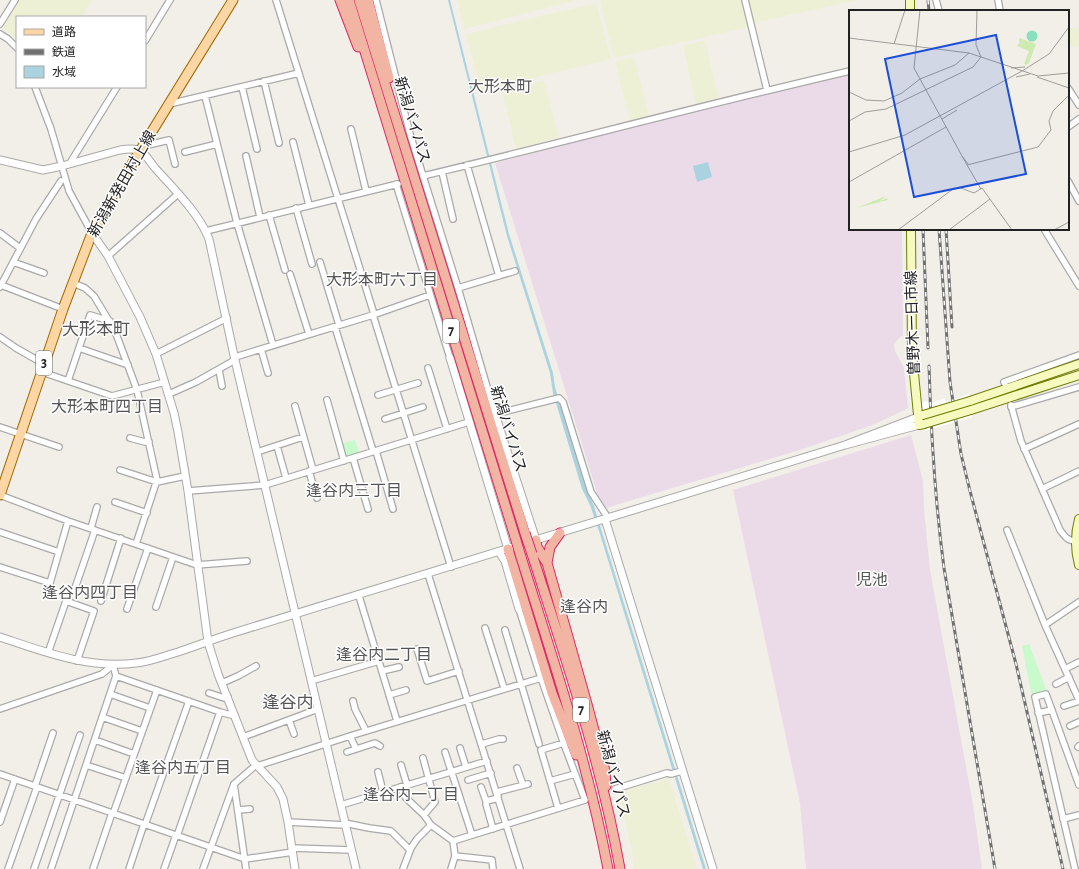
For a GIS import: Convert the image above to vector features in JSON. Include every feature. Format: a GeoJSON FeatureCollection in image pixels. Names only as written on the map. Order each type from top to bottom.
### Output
{"type":"FeatureCollection","features":[{"type":"Feature","properties":{"kind":"highway"},"geometry":{"type":"LineString","coordinates":[[340,0],[387,125]]}},
{"type":"Feature","properties":{"kind":"highway","name":"新潟バイパス"},"geometry":{"type":"LineString","coordinates":[[349,0],[575,733],[593,799],[608,869]]}},
{"type":"Feature","properties":{"kind":"highway","name":"新潟バイパス"},"geometry":{"type":"LineString","coordinates":[[359,0],[575,687],[609,813],[620,869]]}},
{"type":"Feature","properties":{"kind":"highway"},"geometry":{"type":"LineString","coordinates":[[368,0],[387,66],[400,128]]}},
{"type":"Feature","properties":{"kind":"highway"},"geometry":{"type":"LineString","coordinates":[[547,563],[550,547],[560,533]]}},
{"type":"Feature","properties":{"kind":"highway"},"geometry":{"type":"LineString","coordinates":[[536,540],[537,547],[547,563],[588,704],[605,771],[609,813]]}},
{"type":"Feature","properties":{"kind":"highway"},"geometry":{"type":"LineString","coordinates":[[503,551],[552,693],[593,799]]}},
{"type":"Feature","properties":{"kind":"main road","name":"新潟新発田村上線"},"geometry":{"type":"LineString","coordinates":[[0,495],[63,309],[92,233],[111,198],[233,0]]}},
{"type":"Feature","properties":{"kind":"main road","name":"曽野木一日市線"},"geometry":{"type":"LineString","coordinates":[[911,230],[912,353],[921,420]]}},
{"type":"Feature","properties":{"kind":"main road"},"geometry":{"type":"LineString","coordinates":[[921,420],[970,401],[1079,364]]}},
{"type":"Feature","properties":{"kind":"main road"},"geometry":{"type":"LineString","coordinates":[[921,420],[971,410],[1079,375]]}},
{"type":"Feature","properties":{"kind":"main road"},"geometry":{"type":"LineString","coordinates":[[1079,520],[1076,541],[1079,564]]}},
{"type":"Feature","properties":{"kind":"street"},"geometry":{"type":"LineString","coordinates":[[0,24],[15,0]]}},
{"type":"Feature","properties":{"kind":"street"},"geometry":{"type":"LineString","coordinates":[[146,39],[170,0]]}},
{"type":"Feature","properties":{"kind":"street"},"geometry":{"type":"LineString","coordinates":[[276,0],[451,567]]}},
{"type":"Feature","properties":{"kind":"street"},"geometry":{"type":"LineString","coordinates":[[376,0],[400,95],[423,176],[495,414],[536,540]]}},
{"type":"Feature","properties":{"kind":"street"},"geometry":{"type":"LineString","coordinates":[[745,0],[767,90]]}},
{"type":"Feature","properties":{"kind":"street"},"geometry":{"type":"LineString","coordinates":[[936,0],[940,10]]}},
{"type":"Feature","properties":{"kind":"street"},"geometry":{"type":"LineString","coordinates":[[998,0],[1000,10]]}},
{"type":"Feature","properties":{"kind":"street"},"geometry":{"type":"LineString","coordinates":[[0,34],[16,47]]}},
{"type":"Feature","properties":{"kind":"street"},"geometry":{"type":"LineString","coordinates":[[423,176],[767,90],[849,71]]}},
{"type":"Feature","properties":{"kind":"street"},"geometry":{"type":"LineString","coordinates":[[169,104],[299,72]]}},
{"type":"Feature","properties":{"kind":"street"},"geometry":{"type":"LineString","coordinates":[[264,81],[280,143]]}},
{"type":"Feature","properties":{"kind":"street"},"geometry":{"type":"LineString","coordinates":[[242,87],[257,149]]}},
{"type":"Feature","properties":{"kind":"street"},"geometry":{"type":"LineString","coordinates":[[35,88],[51,129],[69,191],[92,233],[108,256],[140,317],[156,354],[169,394],[175,419],[188,491],[208,642],[222,683],[252,760],[278,788],[283,799],[296,869]]}},
{"type":"Feature","properties":{"kind":"street"},"geometry":{"type":"LineString","coordinates":[[70,163],[116,88]]}},
{"type":"Feature","properties":{"kind":"street"},"geometry":{"type":"LineString","coordinates":[[1069,90],[1079,105]]}},
{"type":"Feature","properties":{"kind":"street"},"geometry":{"type":"LineString","coordinates":[[205,96],[237,223],[273,345]]}},
{"type":"Feature","properties":{"kind":"street"},"geometry":{"type":"LineString","coordinates":[[1069,126],[1079,119]]}},
{"type":"Feature","properties":{"kind":"street"},"geometry":{"type":"LineString","coordinates":[[351,129],[366,191]]}},
{"type":"Feature","properties":{"kind":"street"},"geometry":{"type":"LineString","coordinates":[[0,160],[43,170],[128,148],[143,148],[169,140],[174,164]]}},
{"type":"Feature","properties":{"kind":"street"},"geometry":{"type":"LineString","coordinates":[[294,142],[309,205]]}},
{"type":"Feature","properties":{"kind":"street"},"geometry":{"type":"LineString","coordinates":[[185,152],[217,144]]}},
{"type":"Feature","properties":{"kind":"street"},"geometry":{"type":"LineString","coordinates":[[143,148],[201,222],[206,231],[356,869]]}},
{"type":"Feature","properties":{"kind":"street"},"geometry":{"type":"LineString","coordinates":[[246,156],[260,218]]}},
{"type":"Feature","properties":{"kind":"street"},"geometry":{"type":"LineString","coordinates":[[467,166],[499,276]]}},
{"type":"Feature","properties":{"kind":"street"},"geometry":{"type":"LineString","coordinates":[[442,172],[453,219]]}},
{"type":"Feature","properties":{"kind":"street"},"geometry":{"type":"LineString","coordinates":[[62,181],[36,219],[1,286],[63,309]]}},
{"type":"Feature","properties":{"kind":"street"},"geometry":{"type":"LineString","coordinates":[[206,231],[397,184],[469,422],[519,609],[564,744],[585,800],[453,841]]}},
{"type":"Feature","properties":{"kind":"street"},"geometry":{"type":"LineString","coordinates":[[1070,192],[1079,201]]}},
{"type":"Feature","properties":{"kind":"street"},"geometry":{"type":"LineString","coordinates":[[108,256],[178,194]]}},
{"type":"Feature","properties":{"kind":"street"},"geometry":{"type":"LineString","coordinates":[[296,208],[312,264]]}},
{"type":"Feature","properties":{"kind":"street"},"geometry":{"type":"LineString","coordinates":[[269,215],[285,270]]}},
{"type":"Feature","properties":{"kind":"street"},"geometry":{"type":"LineString","coordinates":[[1045,230],[1079,284]]}},
{"type":"Feature","properties":{"kind":"street"},"geometry":{"type":"LineString","coordinates":[[0,233],[20,248]]}},
{"type":"Feature","properties":{"kind":"street"},"geometry":{"type":"LineString","coordinates":[[13,262],[44,273]]}},
{"type":"Feature","properties":{"kind":"street"},"geometry":{"type":"LineString","coordinates":[[320,262],[337,326],[393,509]]}},
{"type":"Feature","properties":{"kind":"street"},"geometry":{"type":"LineString","coordinates":[[458,288],[515,271]]}},
{"type":"Feature","properties":{"kind":"street"},"geometry":{"type":"LineString","coordinates":[[290,274],[309,334]]}},
{"type":"Feature","properties":{"kind":"street"},"geometry":{"type":"LineString","coordinates":[[73,283],[85,288],[94,296],[110,321],[137,390],[157,482],[136,544]]}},
{"type":"Feature","properties":{"kind":"street"},"geometry":{"type":"LineString","coordinates":[[169,394],[219,370],[235,359],[261,349],[430,296]]}},
{"type":"Feature","properties":{"kind":"street"},"geometry":{"type":"LineString","coordinates":[[68,381],[90,315],[110,321]]}},
{"type":"Feature","properties":{"kind":"street"},"geometry":{"type":"LineString","coordinates":[[156,354],[227,318]]}},
{"type":"Feature","properties":{"kind":"street"},"geometry":{"type":"LineString","coordinates":[[0,337],[43,368],[68,381],[112,396],[165,382]]}},
{"type":"Feature","properties":{"kind":"street"},"geometry":{"type":"LineString","coordinates":[[79,348],[128,365]]}},
{"type":"Feature","properties":{"kind":"street"},"geometry":{"type":"LineString","coordinates":[[261,349],[268,373]]}},
{"type":"Feature","properties":{"kind":"street"},"geometry":{"type":"LineString","coordinates":[[1005,384],[1004,382],[1079,355]]}},
{"type":"Feature","properties":{"kind":"street"},"geometry":{"type":"LineString","coordinates":[[428,368],[447,429]]}},
{"type":"Feature","properties":{"kind":"street"},"geometry":{"type":"LineString","coordinates":[[219,370],[222,386]]}},
{"type":"Feature","properties":{"kind":"street"},"geometry":{"type":"LineString","coordinates":[[378,395],[418,383]]}},
{"type":"Feature","properties":{"kind":"street"},"geometry":{"type":"LineString","coordinates":[[1076,541],[1071,541],[1065,537],[1060,530],[1024,450],[1011,406],[1079,387]]}},
{"type":"Feature","properties":{"kind":"street"},"geometry":{"type":"LineString","coordinates":[[495,414],[556,398],[563,402],[591,492],[607,518],[682,771],[713,869]]}},
{"type":"Feature","properties":{"kind":"street"},"geometry":{"type":"LineString","coordinates":[[326,400],[344,461]]}},
{"type":"Feature","properties":{"kind":"street"},"geometry":{"type":"LineString","coordinates":[[295,406],[317,498]]}},
{"type":"Feature","properties":{"kind":"street"},"geometry":{"type":"LineString","coordinates":[[385,419],[423,407]]}},
{"type":"Feature","properties":{"kind":"street"},"geometry":{"type":"LineString","coordinates":[[0,637],[78,661],[113,665],[138,663],[359,596],[921,420]]}},
{"type":"Feature","properties":{"kind":"street"},"geometry":{"type":"LineString","coordinates":[[188,491],[265,485],[469,422]]}},
{"type":"Feature","properties":{"kind":"street"},"geometry":{"type":"LineString","coordinates":[[1024,450],[1079,424]]}},
{"type":"Feature","properties":{"kind":"street"},"geometry":{"type":"LineString","coordinates":[[0,427],[59,448]]}},
{"type":"Feature","properties":{"kind":"street"},"geometry":{"type":"LineString","coordinates":[[257,452],[303,437]]}},
{"type":"Feature","properties":{"kind":"street"},"geometry":{"type":"LineString","coordinates":[[130,438],[149,442]]}},
{"type":"Feature","properties":{"kind":"street"},"geometry":{"type":"LineString","coordinates":[[278,446],[286,478]]}},
{"type":"Feature","properties":{"kind":"street"},"geometry":{"type":"LineString","coordinates":[[353,458],[368,509]]}},
{"type":"Feature","properties":{"kind":"street"},"geometry":{"type":"LineString","coordinates":[[120,470],[157,482],[185,476]]}},
{"type":"Feature","properties":{"kind":"street"},"geometry":{"type":"LineString","coordinates":[[1042,489],[1079,471]]}},
{"type":"Feature","properties":{"kind":"street"},"geometry":{"type":"LineString","coordinates":[[0,495],[68,521],[197,565],[247,561]]}},
{"type":"Feature","properties":{"kind":"street"},"geometry":{"type":"LineString","coordinates":[[115,502],[147,512]]}},
{"type":"Feature","properties":{"kind":"street"},"geometry":{"type":"LineString","coordinates":[[74,591],[93,529],[97,508]]}},
{"type":"Feature","properties":{"kind":"street"},"geometry":{"type":"LineString","coordinates":[[0,567],[50,583],[68,521]]}},
{"type":"Feature","properties":{"kind":"street"},"geometry":{"type":"LineString","coordinates":[[1007,530],[1045,625],[1079,700],[1064,706]]}},
{"type":"Feature","properties":{"kind":"street"},"geometry":{"type":"LineString","coordinates":[[0,532],[59,552]]}},
{"type":"Feature","properties":{"kind":"street"},"geometry":{"type":"LineString","coordinates":[[101,601],[121,538]]}},
{"type":"Feature","properties":{"kind":"street"},"geometry":{"type":"LineString","coordinates":[[128,609],[148,548]]}},
{"type":"Feature","properties":{"kind":"street"},"geometry":{"type":"LineString","coordinates":[[156,607],[173,557]]}},
{"type":"Feature","properties":{"kind":"street"},"geometry":{"type":"LineString","coordinates":[[428,574],[520,869]]}},
{"type":"Feature","properties":{"kind":"street"},"geometry":{"type":"LineString","coordinates":[[359,596],[398,721]]}},
{"type":"Feature","properties":{"kind":"street"},"geometry":{"type":"LineString","coordinates":[[48,653],[66,601],[94,611],[78,661]]}},
{"type":"Feature","properties":{"kind":"street"},"geometry":{"type":"LineString","coordinates":[[1045,625],[1079,602]]}},
{"type":"Feature","properties":{"kind":"street"},"geometry":{"type":"LineString","coordinates":[[485,628],[504,688]]}},
{"type":"Feature","properties":{"kind":"street"},"geometry":{"type":"LineString","coordinates":[[505,630],[540,744]]}},
{"type":"Feature","properties":{"kind":"street"},"geometry":{"type":"LineString","coordinates":[[417,649],[427,681],[459,671]]}},
{"type":"Feature","properties":{"kind":"street"},"geometry":{"type":"LineString","coordinates":[[312,681],[379,661]]}},
{"type":"Feature","properties":{"kind":"street"},"geometry":{"type":"LineString","coordinates":[[1065,669],[1079,662]]}},
{"type":"Feature","properties":{"kind":"street"},"geometry":{"type":"LineString","coordinates":[[51,869],[116,676],[113,665]]}},
{"type":"Feature","properties":{"kind":"street"},"geometry":{"type":"LineString","coordinates":[[0,709],[102,674],[113,665]]}},
{"type":"Feature","properties":{"kind":"street"},"geometry":{"type":"LineString","coordinates":[[222,683],[256,666]]}},
{"type":"Feature","properties":{"kind":"street"},"geometry":{"type":"LineString","coordinates":[[382,671],[399,667]]}},
{"type":"Feature","properties":{"kind":"street"},"geometry":{"type":"LineString","coordinates":[[116,676],[235,716]]}},
{"type":"Feature","properties":{"kind":"street"},"geometry":{"type":"LineString","coordinates":[[1056,684],[1069,677]]}},
{"type":"Feature","properties":{"kind":"street"},"geometry":{"type":"LineString","coordinates":[[203,869],[234,784],[256,766],[468,699],[542,678]]}},
{"type":"Feature","properties":{"kind":"street"},"geometry":{"type":"LineString","coordinates":[[93,869],[157,690]]}},
{"type":"Feature","properties":{"kind":"street"},"geometry":{"type":"LineString","coordinates":[[389,695],[406,690]]}},
{"type":"Feature","properties":{"kind":"street"},"geometry":{"type":"LineString","coordinates":[[208,693],[224,698],[228,697]]}},
{"type":"Feature","properties":{"kind":"street"},"geometry":{"type":"LineString","coordinates":[[110,694],[150,708]]}},
{"type":"Feature","properties":{"kind":"street"},"geometry":{"type":"LineString","coordinates":[[1075,869],[1035,697],[1046,694],[1076,769],[1079,785]]}},
{"type":"Feature","properties":{"kind":"street"},"geometry":{"type":"LineString","coordinates":[[129,869],[189,701]]}},
{"type":"Feature","properties":{"kind":"street"},"geometry":{"type":"LineString","coordinates":[[353,701],[355,709],[366,731]]}},
{"type":"Feature","properties":{"kind":"street"},"geometry":{"type":"LineString","coordinates":[[0,704],[6,706]]}},
{"type":"Feature","properties":{"kind":"street"},"geometry":{"type":"LineString","coordinates":[[243,737],[318,709]]}},
{"type":"Feature","properties":{"kind":"street"},"geometry":{"type":"LineString","coordinates":[[1038,713],[1052,710]]}},
{"type":"Feature","properties":{"kind":"street"},"geometry":{"type":"LineString","coordinates":[[164,869],[220,712]]}},
{"type":"Feature","properties":{"kind":"street"},"geometry":{"type":"LineString","coordinates":[[102,717],[142,731]]}},
{"type":"Feature","properties":{"kind":"street"},"geometry":{"type":"LineString","coordinates":[[289,720],[294,734]]}},
{"type":"Feature","properties":{"kind":"street"},"geometry":{"type":"LineString","coordinates":[[1070,726],[1079,722]]}},
{"type":"Feature","properties":{"kind":"street"},"geometry":{"type":"LineString","coordinates":[[8,869],[53,734]]}},
{"type":"Feature","properties":{"kind":"street"},"geometry":{"type":"LineString","coordinates":[[34,869],[80,735]]}},
{"type":"Feature","properties":{"kind":"street"},"geometry":{"type":"LineString","coordinates":[[350,736],[356,749]]}},
{"type":"Feature","properties":{"kind":"street"},"geometry":{"type":"LineString","coordinates":[[482,744],[503,739]]}},
{"type":"Feature","properties":{"kind":"street"},"geometry":{"type":"LineString","coordinates":[[95,740],[134,754]]}},
{"type":"Feature","properties":{"kind":"street"},"geometry":{"type":"LineString","coordinates":[[347,752],[375,743],[380,746]]}},
{"type":"Feature","properties":{"kind":"street"},"geometry":{"type":"LineString","coordinates":[[558,808],[541,750],[564,744]]}},
{"type":"Feature","properties":{"kind":"street"},"geometry":{"type":"LineString","coordinates":[[460,748],[466,767]]}},
{"type":"Feature","properties":{"kind":"street"},"geometry":{"type":"LineString","coordinates":[[445,752],[472,835]]}},
{"type":"Feature","properties":{"kind":"street"},"geometry":{"type":"LineString","coordinates":[[423,758],[435,802],[424,815]]}},
{"type":"Feature","properties":{"kind":"street"},"geometry":{"type":"LineString","coordinates":[[341,805],[487,761]]}},
{"type":"Feature","properties":{"kind":"street"},"geometry":{"type":"LineString","coordinates":[[86,765],[126,778]]}},
{"type":"Feature","properties":{"kind":"street"},"geometry":{"type":"LineString","coordinates":[[401,765],[407,785]]}},
{"type":"Feature","properties":{"kind":"street"},"geometry":{"type":"LineString","coordinates":[[481,787],[486,801],[495,799],[497,794],[525,785],[517,768]]}},
{"type":"Feature","properties":{"kind":"street"},"geometry":{"type":"LineString","coordinates":[[615,789],[666,773],[671,774],[682,771]]}},
{"type":"Feature","properties":{"kind":"street"},"geometry":{"type":"LineString","coordinates":[[378,772],[383,792]]}},
{"type":"Feature","properties":{"kind":"street"},"geometry":{"type":"LineString","coordinates":[[468,780],[491,773]]}},
{"type":"Feature","properties":{"kind":"street"},"geometry":{"type":"LineString","coordinates":[[0,774],[245,859],[293,850],[351,850]]}},
{"type":"Feature","properties":{"kind":"street"},"geometry":{"type":"LineString","coordinates":[[550,781],[575,774]]}},
{"type":"Feature","properties":{"kind":"street"},"geometry":{"type":"LineString","coordinates":[[0,822],[15,779]]}},
{"type":"Feature","properties":{"kind":"street"},"geometry":{"type":"LineString","coordinates":[[234,784],[246,869]]}},
{"type":"Feature","properties":{"kind":"street"},"geometry":{"type":"LineString","coordinates":[[400,787],[406,798],[424,815],[431,825],[453,841],[455,856],[451,869]]}},
{"type":"Feature","properties":{"kind":"street"},"geometry":{"type":"LineString","coordinates":[[486,804],[492,829]]}},
{"type":"Feature","properties":{"kind":"street"},"geometry":{"type":"LineString","coordinates":[[238,810],[250,809]]}},
{"type":"Feature","properties":{"kind":"street"},"geometry":{"type":"LineString","coordinates":[[1063,819],[1079,815]]}},
{"type":"Feature","properties":{"kind":"street"},"geometry":{"type":"LineString","coordinates":[[288,822],[345,824],[391,831],[410,850]]}},
{"type":"Feature","properties":{"kind":"street"},"geometry":{"type":"LineString","coordinates":[[403,869],[410,850],[417,838],[431,825]]}},
{"type":"Feature","properties":{"kind":"street"},"geometry":{"type":"LineString","coordinates":[[455,856],[492,860],[493,869]]}},
{"type":"Feature","properties":{"kind":"shaded area"},"geometry":{"type":"Polygon","coordinates":[[[849,71],[849,230],[902,230],[903,335],[894,345],[895,351],[904,368],[908,408],[875,424],[803,449],[602,509],[495,163],[849,71]]]}},
{"type":"Feature","properties":{"kind":"shaded area"},"geometry":{"type":"Polygon","coordinates":[[[911,435],[923,481],[930,570],[973,805],[982,869],[806,869],[800,803],[733,490],[911,435]]]}},
{"type":"Feature","properties":{"kind":"green space"},"geometry":{"type":"Polygon","coordinates":[[[19,0],[92,0],[83,16],[16,16],[16,38],[3,28],[19,0]]]}},
{"type":"Feature","properties":{"kind":"green space"},"geometry":{"type":"Polygon","coordinates":[[[457,0],[573,0],[573,1],[464,29],[457,0]]]}},
{"type":"Feature","properties":{"kind":"green space"},"geometry":{"type":"Polygon","coordinates":[[[741,0],[748,27],[614,58],[600,1],[741,0]]]}},
{"type":"Feature","properties":{"kind":"green space"},"geometry":{"type":"Polygon","coordinates":[[[748,0],[858,0],[754,23],[748,0]]]}},
{"type":"Feature","properties":{"kind":"green space"},"geometry":{"type":"Polygon","coordinates":[[[596,3],[611,59],[481,91],[466,34],[596,3]]]}},
{"type":"Feature","properties":{"kind":"green space"},"geometry":{"type":"Polygon","coordinates":[[[1079,28],[1079,46],[1071,47],[1069,42],[1069,29],[1079,28]]]}},
{"type":"Feature","properties":{"kind":"green space"},"geometry":{"type":"Polygon","coordinates":[[[705,40],[719,100],[696,106],[683,46],[705,40]]]}},
{"type":"Feature","properties":{"kind":"green space"},"geometry":{"type":"Polygon","coordinates":[[[634,57],[649,117],[630,121],[615,62],[634,57]]]}},
{"type":"Feature","properties":{"kind":"green space"},"geometry":{"type":"Polygon","coordinates":[[[544,81],[559,138],[516,149],[502,91],[544,81]]]}},
{"type":"Feature","properties":{"kind":"green space"},"geometry":{"type":"Polygon","coordinates":[[[355,440],[360,455],[344,460],[340,444],[355,440]]]}},
{"type":"Feature","properties":{"kind":"green space"},"geometry":{"type":"Polygon","coordinates":[[[1029,644],[1048,694],[1032,697],[1022,646],[1029,644]]]}},
{"type":"Feature","properties":{"kind":"green space"},"geometry":{"type":"Polygon","coordinates":[[[669,779],[697,869],[634,869],[619,792],[669,779]]]}},
{"type":"Feature","properties":{"kind":"water"},"geometry":{"type":"Polygon","coordinates":[[[448,0],[450,0],[509,234],[553,373],[555,387],[585,486],[594,506],[706,869],[703,869],[599,531],[590,505],[582,489],[553,393],[550,373],[507,236],[448,0]]]}},
{"type":"Feature","properties":{"kind":"water"},"geometry":{"type":"Polygon","coordinates":[[[708,162],[712,177],[697,182],[693,166],[708,162]]]}},
{"type":"Feature","properties":{"kind":"pier"},"geometry":{"type":"Polygon","coordinates":[[[969,394],[972,417],[925,431],[922,403],[926,401],[932,403],[945,398],[946,403],[969,394]]]}},
{"type":"Feature","properties":{"kind":"railway"},"geometry":{"type":"LineString","coordinates":[[928,0],[929,10]]}},
{"type":"Feature","properties":{"kind":"railway"},"geometry":{"type":"LineString","coordinates":[[923,230],[928,348]]}},
{"type":"Feature","properties":{"kind":"railway"},"geometry":{"type":"LineString","coordinates":[[939,230],[950,382],[961,454],[1016,664],[1063,869]]}},
{"type":"Feature","properties":{"kind":"railway"},"geometry":{"type":"LineString","coordinates":[[946,230],[952,327]]}},
{"type":"Feature","properties":{"kind":"railway"},"geometry":{"type":"LineString","coordinates":[[929,366],[934,467],[944,568],[995,869]]}},
{"type":"Feature","properties":{"kind":"district","name":"大形本町"},"geometry":{"type":"Point","coordinates":[500,87]}},
{"type":"Feature","properties":{"kind":"district","name":"大形本町六丁目"},"geometry":{"type":"Point","coordinates":[382,280]}},
{"type":"Feature","properties":{"kind":"district","name":"大形本町"},"geometry":{"type":"Point","coordinates":[96,329]}},
{"type":"Feature","properties":{"kind":"district","name":"大形本町四丁目"},"geometry":{"type":"Point","coordinates":[107,407]}},
{"type":"Feature","properties":{"kind":"district","name":"逢谷内三丁目"},"geometry":{"type":"Point","coordinates":[354,491]}},
{"type":"Feature","properties":{"kind":"district","name":"児池"},"geometry":{"type":"Point","coordinates":[872,580]}},
{"type":"Feature","properties":{"kind":"district","name":"逢谷内四丁目"},"geometry":{"type":"Point","coordinates":[90,593]}},
{"type":"Feature","properties":{"kind":"district","name":"逢谷内"},"geometry":{"type":"Point","coordinates":[584,607]}},
{"type":"Feature","properties":{"kind":"district","name":"逢谷内二丁目"},"geometry":{"type":"Point","coordinates":[384,655]}},
{"type":"Feature","properties":{"kind":"district","name":"逢谷内"},"geometry":{"type":"Point","coordinates":[288,702]}},
{"type":"Feature","properties":{"kind":"district","name":"逢谷内五丁目"},"geometry":{"type":"Point","coordinates":[183,768]}},
{"type":"Feature","properties":{"kind":"district","name":"逢谷内一丁目"},"geometry":{"type":"Point","coordinates":[411,795]}}]}
